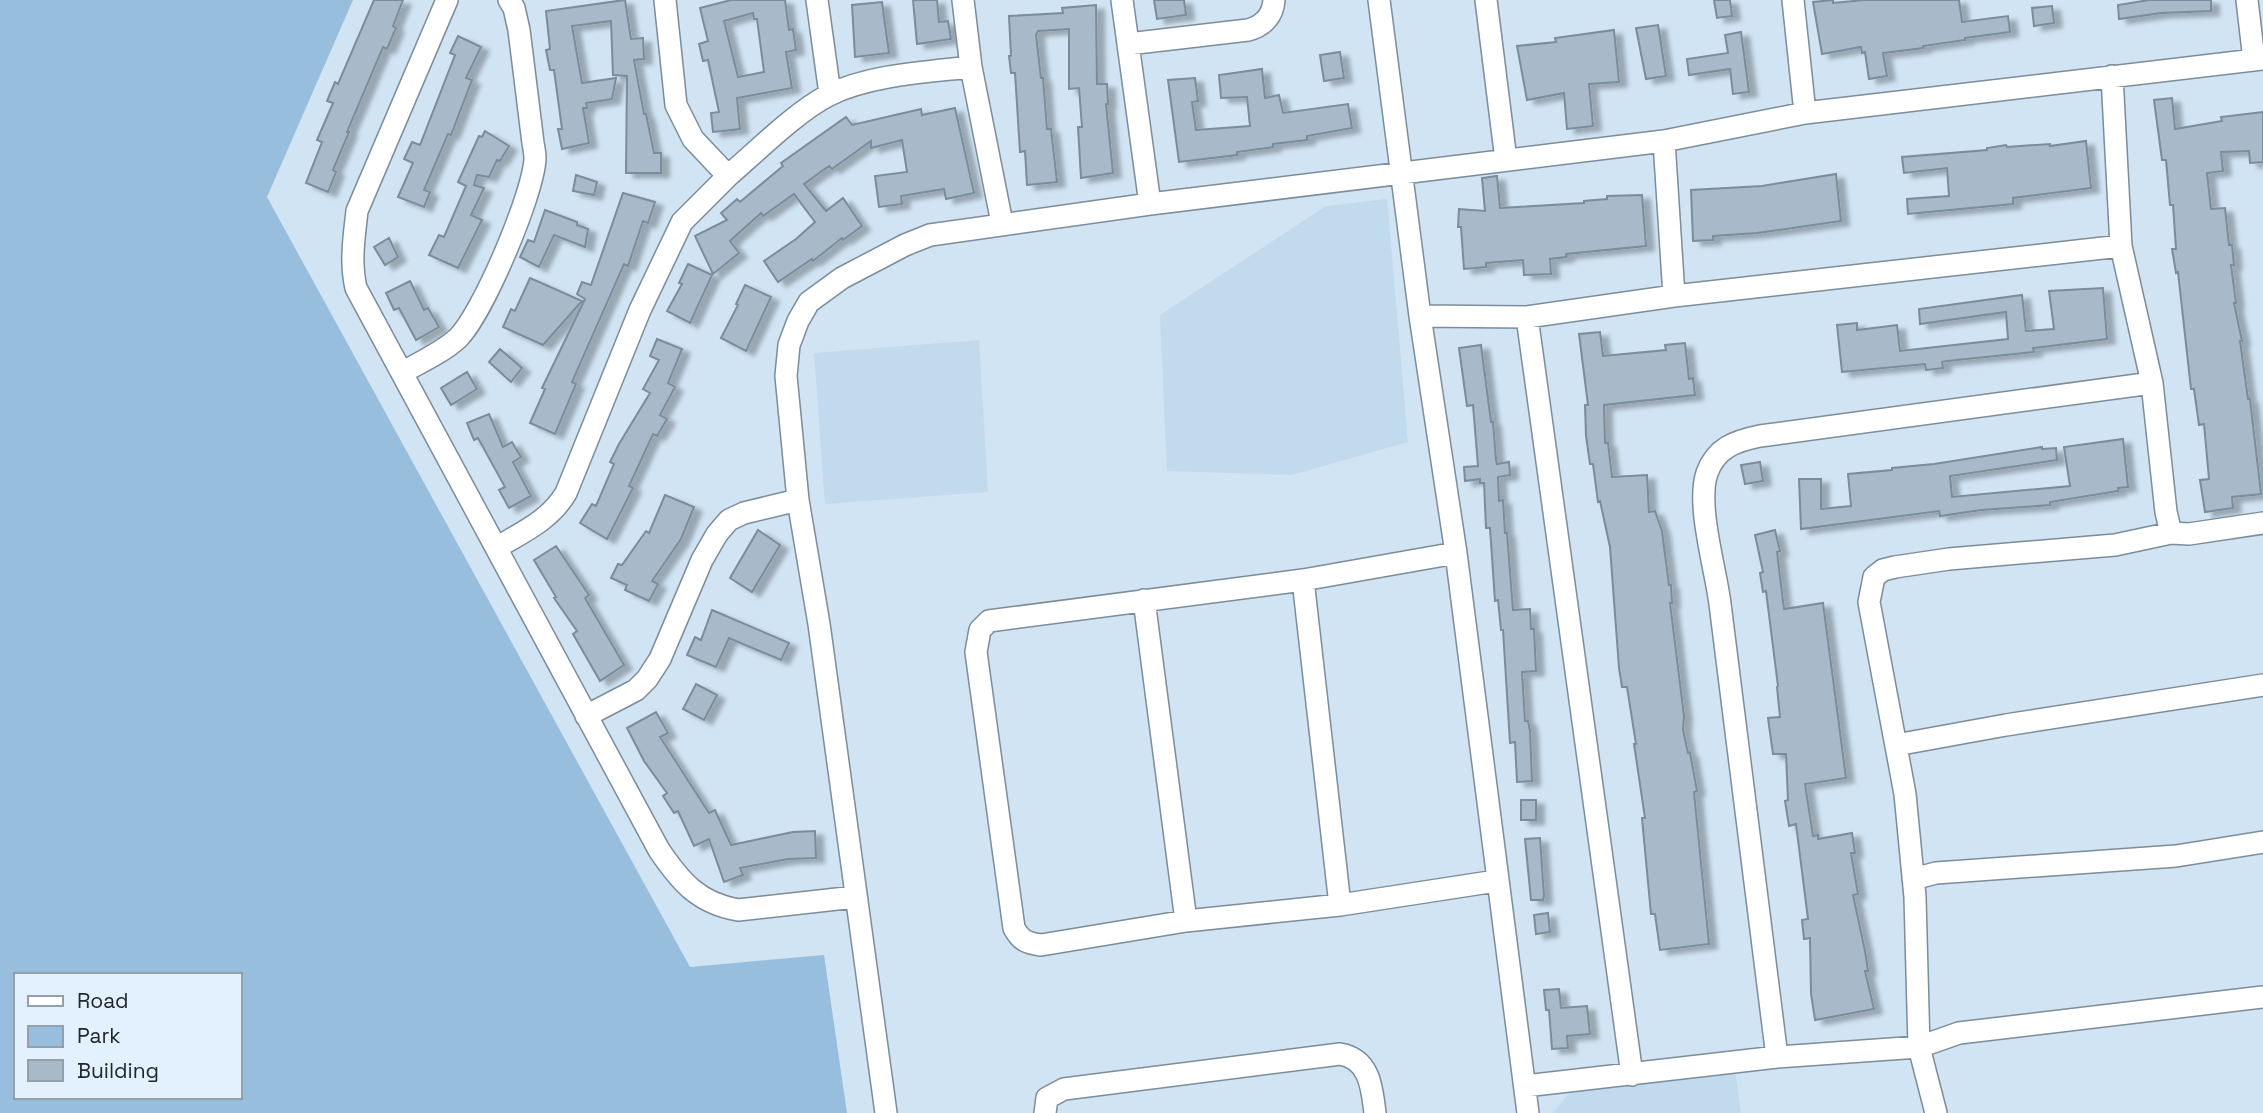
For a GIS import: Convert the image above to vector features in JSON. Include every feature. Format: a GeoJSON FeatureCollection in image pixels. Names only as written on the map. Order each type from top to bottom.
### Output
{"type":"FeatureCollection","features":[{"type":"Feature","properties":{"kind":"street"},"geometry":{"type":"LineString","coordinates":[[447,0],[357,211],[352,248],[356,288],[659,850],[678,878],[694,892],[725,908],[738,910],[855,897]]}},
{"type":"Feature","properties":{"kind":"street"},"geometry":{"type":"LineString","coordinates":[[402,372],[451,344],[472,321],[501,262],[531,180],[535,159],[519,30],[514,8],[509,0]]}},
{"type":"Feature","properties":{"kind":"street"},"geometry":{"type":"LineString","coordinates":[[665,0],[676,105],[693,139],[728,176]]}},
{"type":"Feature","properties":{"kind":"street"},"geometry":{"type":"LineString","coordinates":[[817,0],[830,94]]}},
{"type":"Feature","properties":{"kind":"street"},"geometry":{"type":"LineString","coordinates":[[963,0],[971,67],[1002,223]]}},
{"type":"Feature","properties":{"kind":"street"},"geometry":{"type":"LineString","coordinates":[[1122,0],[1150,204]]}},
{"type":"Feature","properties":{"kind":"street"},"geometry":{"type":"LineString","coordinates":[[1128,44],[1248,30],[1257,27],[1269,17],[1274,0]]}},
{"type":"Feature","properties":{"kind":"street"},"geometry":{"type":"LineString","coordinates":[[1380,0],[1420,316],[1456,553],[1496,881],[1528,1113]]}},
{"type":"Feature","properties":{"kind":"street"},"geometry":{"type":"LineString","coordinates":[[1793,0],[1805,113]]}},
{"type":"Feature","properties":{"kind":"street"},"geometry":{"type":"LineString","coordinates":[[886,1113],[819,624],[798,500],[786,376],[789,345],[809,302],[842,278],[930,235],[1150,204],[1664,141],[1805,113],[2258,59],[2247,0]]}},
{"type":"Feature","properties":{"kind":"street"},"geometry":{"type":"LineString","coordinates":[[1491,1],[1506,160]]}},
{"type":"Feature","properties":{"kind":"street"},"geometry":{"type":"LineString","coordinates":[[496,548],[534,525],[559,504],[566,493],[640,310],[682,222],[728,176],[812,105],[830,94],[866,83],[971,67]]}},
{"type":"Feature","properties":{"kind":"street"},"geometry":{"type":"LineString","coordinates":[[2112,76],[2121,246],[2152,383],[2166,512],[2171,533]]}},
{"type":"Feature","properties":{"kind":"street"},"geometry":{"type":"LineString","coordinates":[[1664,141],[1674,296]]}},
{"type":"Feature","properties":{"kind":"street"},"geometry":{"type":"LineString","coordinates":[[1420,316],[1527,317],[1674,296],[2121,246]]}},
{"type":"Feature","properties":{"kind":"street"},"geometry":{"type":"LineString","coordinates":[[1527,317],[1632,1075]]}},
{"type":"Feature","properties":{"kind":"street"},"geometry":{"type":"LineString","coordinates":[[1777,1057],[1719,597],[1705,517],[1706,476],[1713,460],[1721,450],[1737,441],[1760,436],[2152,383]]}},
{"type":"Feature","properties":{"kind":"street"},"geometry":{"type":"LineString","coordinates":[[586,716],[636,690],[647,679],[660,659],[702,560],[717,534],[729,520],[744,513],[798,500]]}},
{"type":"Feature","properties":{"kind":"street"},"geometry":{"type":"LineString","coordinates":[[1936,1113],[1919,1047],[1913,879],[1905,794],[1869,602],[1874,578],[1883,570],[1949,559],[2115,545],[2171,533],[2189,534],[2263,523]]}},
{"type":"Feature","properties":{"kind":"street"},"geometry":{"type":"LineString","coordinates":[[1456,553],[1303,580],[989,621],[980,630],[977,638],[978,666],[1014,928],[1020,939],[1041,945],[1186,921],[1340,905],[1496,881]]}},
{"type":"Feature","properties":{"kind":"street"},"geometry":{"type":"LineString","coordinates":[[1303,580],[1340,905]]}},
{"type":"Feature","properties":{"kind":"street"},"geometry":{"type":"LineString","coordinates":[[1144,600],[1186,921]]}},
{"type":"Feature","properties":{"kind":"street"},"geometry":{"type":"LineString","coordinates":[[1896,745],[2263,685]]}},
{"type":"Feature","properties":{"kind":"street"},"geometry":{"type":"LineString","coordinates":[[1913,879],[1936,873],[2176,856],[2263,842]]}},
{"type":"Feature","properties":{"kind":"street"},"geometry":{"type":"LineString","coordinates":[[1525,1087],[1777,1057],[1919,1047],[1959,1033],[2263,997]]}},
{"type":"Feature","properties":{"kind":"street"},"geometry":{"type":"LineString","coordinates":[[1045,1113],[1046,1098],[1064,1089],[1340,1054],[1359,1061],[1368,1073],[1375,1113]]}},
{"type":"Feature","properties":{"kind":"shaded area"},"geometry":{"type":"Polygon","coordinates":[[[1387,199],[1408,442],[1292,475],[1167,471],[1160,315],[1326,206],[1387,199]]]}},
{"type":"Feature","properties":{"kind":"shaded area"},"geometry":{"type":"Polygon","coordinates":[[[979,340],[988,492],[825,504],[814,353],[979,340]]]}},
{"type":"Feature","properties":{"kind":"shaded area"},"geometry":{"type":"Polygon","coordinates":[[[1735,1070],[1741,1113],[1553,1113],[1571,1091],[1735,1070]]]}},
{"type":"Feature","properties":{"kind":"green space"},"geometry":{"type":"Polygon","coordinates":[[[0,0],[353,0],[267,197],[690,967],[824,955],[847,1113],[0,1113],[0,0]]]}},
{"type":"Feature","properties":{"kind":"building"},"geometry":{"type":"Polygon","coordinates":[[[374,0],[403,0],[393,26],[396,28],[387,49],[383,47],[347,132],[328,192],[306,183],[322,142],[317,140],[333,103],[327,101],[335,82],[338,84],[374,0]]]}},
{"type":"Feature","properties":{"kind":"building"},"geometry":{"type":"Polygon","coordinates":[[[625,0],[631,39],[643,38],[644,59],[634,60],[654,153],[661,153],[661,173],[626,173],[627,76],[613,75],[611,21],[572,26],[582,83],[616,78],[612,99],[586,103],[587,108],[583,108],[589,143],[562,149],[554,70],[550,70],[546,50],[550,49],[546,11],[625,0]]]}},
{"type":"Feature","properties":{"kind":"building"},"geometry":{"type":"Polygon","coordinates":[[[731,0],[785,0],[789,30],[793,29],[796,50],[786,52],[792,88],[737,98],[740,129],[713,132],[711,113],[719,112],[708,60],[703,61],[699,44],[708,41],[700,8],[731,0]],[[753,13],[724,21],[738,77],[764,72],[757,19],[754,19],[753,13]]]}},
{"type":"Feature","properties":{"kind":"building"},"geometry":{"type":"Polygon","coordinates":[[[913,0],[937,0],[939,22],[948,21],[951,39],[917,44],[913,0]]]}},
{"type":"Feature","properties":{"kind":"building"},"geometry":{"type":"Polygon","coordinates":[[[1154,0],[1184,0],[1186,15],[1157,19],[1154,0]]]}},
{"type":"Feature","properties":{"kind":"building"},"geometry":{"type":"Polygon","coordinates":[[[1714,0],[1730,0],[1732,16],[1717,18],[1714,0]]]}},
{"type":"Feature","properties":{"kind":"building"},"geometry":{"type":"Polygon","coordinates":[[[1833,0],[1833,3],[1864,0],[1959,0],[1962,22],[2008,16],[2010,32],[1883,53],[1887,76],[1869,79],[1865,52],[1862,53],[1861,47],[1822,54],[1813,2],[1833,0]]]}},
{"type":"Feature","properties":{"kind":"building"},"geometry":{"type":"Polygon","coordinates":[[[2149,0],[2211,0],[2211,11],[2161,13],[2119,19],[2118,5],[2149,0]]]}},
{"type":"Feature","properties":{"kind":"building"},"geometry":{"type":"Polygon","coordinates":[[[882,2],[889,53],[855,57],[852,5],[882,2]]]}},
{"type":"Feature","properties":{"kind":"building"},"geometry":{"type":"Polygon","coordinates":[[[1096,5],[1097,84],[1107,84],[1106,104],[1113,173],[1081,178],[1078,127],[1082,127],[1079,88],[1069,89],[1069,29],[1038,31],[1036,35],[1047,129],[1051,129],[1057,182],[1027,185],[1025,151],[1020,152],[1015,73],[1011,73],[1009,56],[1009,16],[1063,13],[1062,8],[1096,5]]]}},
{"type":"Feature","properties":{"kind":"building"},"geometry":{"type":"Polygon","coordinates":[[[2052,6],[2054,23],[2034,26],[2032,8],[2052,6]]]}},
{"type":"Feature","properties":{"kind":"building"},"geometry":{"type":"Polygon","coordinates":[[[1658,25],[1666,76],[1646,79],[1636,28],[1658,25]]]}},
{"type":"Feature","properties":{"kind":"building"},"geometry":{"type":"Polygon","coordinates":[[[1614,30],[1619,82],[1589,84],[1593,126],[1567,129],[1564,93],[1527,100],[1517,46],[1556,42],[1555,38],[1614,30]]]}},
{"type":"Feature","properties":{"kind":"building"},"geometry":{"type":"Polygon","coordinates":[[[1741,32],[1749,92],[1733,94],[1730,69],[1689,75],[1687,59],[1728,53],[1725,35],[1741,32]]]}},
{"type":"Feature","properties":{"kind":"building"},"geometry":{"type":"Polygon","coordinates":[[[458,36],[481,47],[466,78],[472,80],[451,135],[448,134],[424,190],[430,192],[424,207],[398,197],[413,163],[404,159],[412,142],[420,145],[455,55],[450,53],[458,36]]]}},
{"type":"Feature","properties":{"kind":"building"},"geometry":{"type":"Polygon","coordinates":[[[1340,52],[1344,78],[1324,81],[1320,55],[1340,52]]]}},
{"type":"Feature","properties":{"kind":"building"},"geometry":{"type":"Polygon","coordinates":[[[1262,69],[1265,98],[1279,95],[1283,113],[1348,104],[1352,128],[1307,136],[1307,140],[1237,152],[1237,155],[1179,162],[1168,80],[1195,78],[1198,101],[1192,102],[1196,130],[1250,126],[1247,97],[1221,98],[1219,75],[1262,69]]]}},
{"type":"Feature","properties":{"kind":"building"},"geometry":{"type":"Polygon","coordinates":[[[2172,98],[2175,129],[2222,121],[2221,117],[2263,112],[2263,162],[2250,163],[2249,151],[2221,152],[2223,171],[2207,173],[2211,209],[2225,208],[2229,245],[2232,245],[2234,303],[2242,341],[2261,494],[2232,497],[2233,508],[2205,512],[2200,480],[2209,479],[2204,424],[2199,425],[2194,389],[2191,389],[2178,272],[2176,273],[2172,249],[2176,249],[2173,205],[2170,205],[2166,160],[2162,160],[2154,100],[2172,98]]]}},
{"type":"Feature","properties":{"kind":"building"},"geometry":{"type":"Polygon","coordinates":[[[955,108],[974,193],[946,199],[944,189],[901,196],[902,204],[879,207],[875,176],[907,172],[902,140],[871,148],[871,141],[832,169],[829,166],[804,184],[826,211],[843,198],[862,226],[778,282],[764,261],[815,222],[794,194],[763,216],[761,213],[730,241],[739,253],[713,274],[695,236],[727,220],[721,213],[737,199],[740,202],[783,166],[781,163],[846,117],[852,125],[921,109],[922,115],[955,108]]]}},
{"type":"Feature","properties":{"kind":"building"},"geometry":{"type":"Polygon","coordinates":[[[485,131],[509,146],[500,161],[497,160],[489,177],[477,175],[474,185],[484,188],[471,215],[482,220],[458,268],[429,255],[439,235],[444,237],[466,186],[458,182],[479,136],[482,137],[485,131]]]}},
{"type":"Feature","properties":{"kind":"building"},"geometry":{"type":"Polygon","coordinates":[[[2086,141],[2091,188],[2013,198],[2013,204],[1908,214],[1907,199],[1949,196],[1947,168],[1904,173],[1902,157],[1987,150],[2006,145],[2050,146],[2086,141]]]}},
{"type":"Feature","properties":{"kind":"building"},"geometry":{"type":"Polygon","coordinates":[[[1836,174],[1841,221],[1757,233],[1713,236],[1713,240],[1693,241],[1691,190],[1762,186],[1836,174]]]}},
{"type":"Feature","properties":{"kind":"building"},"geometry":{"type":"Polygon","coordinates":[[[576,175],[597,182],[594,195],[573,191],[576,175]]]}},
{"type":"Feature","properties":{"kind":"building"},"geometry":{"type":"Polygon","coordinates":[[[1497,176],[1500,208],[1584,203],[1607,199],[1607,196],[1642,195],[1646,246],[1566,254],[1566,257],[1550,259],[1551,274],[1524,275],[1523,260],[1486,263],[1486,267],[1464,269],[1461,227],[1458,227],[1459,209],[1485,211],[1482,178],[1497,176]]]}},
{"type":"Feature","properties":{"kind":"building"},"geometry":{"type":"Polygon","coordinates":[[[623,193],[655,202],[648,223],[643,221],[628,266],[624,264],[572,382],[576,384],[555,434],[530,423],[545,389],[542,388],[585,299],[577,294],[582,282],[591,285],[623,193]]]}},
{"type":"Feature","properties":{"kind":"building"},"geometry":{"type":"Polygon","coordinates":[[[545,210],[588,229],[585,247],[554,235],[539,267],[520,257],[528,240],[534,242],[545,210]]]}},
{"type":"Feature","properties":{"kind":"building"},"geometry":{"type":"Polygon","coordinates":[[[389,238],[398,257],[385,265],[374,247],[389,238]]]}},
{"type":"Feature","properties":{"kind":"building"},"geometry":{"type":"Polygon","coordinates":[[[688,264],[712,275],[690,323],[667,311],[682,284],[679,283],[688,264]]]}},
{"type":"Feature","properties":{"kind":"building"},"geometry":{"type":"Polygon","coordinates":[[[530,278],[582,301],[543,345],[503,327],[511,309],[515,311],[530,278]]]}},
{"type":"Feature","properties":{"kind":"building"},"geometry":{"type":"Polygon","coordinates":[[[410,281],[424,310],[428,308],[439,327],[416,340],[399,308],[394,310],[386,293],[410,281]]]}},
{"type":"Feature","properties":{"kind":"building"},"geometry":{"type":"Polygon","coordinates":[[[745,285],[771,297],[746,351],[721,338],[745,285]]]}},
{"type":"Feature","properties":{"kind":"building"},"geometry":{"type":"Polygon","coordinates":[[[2103,288],[2107,339],[2033,348],[2034,352],[1947,361],[1942,362],[1943,368],[1926,370],[1925,364],[1842,372],[1837,325],[1857,323],[1857,330],[1897,325],[1900,351],[2008,339],[2006,312],[1920,324],[1919,309],[2022,295],[2026,331],[2054,329],[2049,291],[2103,288]]]}},
{"type":"Feature","properties":{"kind":"building"},"geometry":{"type":"Polygon","coordinates":[[[1600,332],[1603,356],[1666,350],[1665,345],[1685,343],[1689,379],[1693,378],[1695,395],[1604,405],[1605,443],[1608,443],[1612,477],[1647,475],[1649,512],[1655,511],[1662,531],[1671,585],[1670,603],[1684,716],[1683,730],[1697,791],[1694,792],[1709,944],[1660,950],[1655,914],[1651,914],[1642,818],[1645,818],[1627,687],[1622,687],[1619,668],[1610,547],[1600,501],[1598,502],[1586,436],[1585,405],[1588,405],[1579,334],[1600,332]]]}},
{"type":"Feature","properties":{"kind":"building"},"geometry":{"type":"Polygon","coordinates":[[[657,339],[682,349],[668,383],[675,387],[660,415],[667,419],[657,436],[653,434],[629,486],[633,488],[607,539],[580,523],[592,504],[596,506],[614,464],[610,462],[650,393],[643,389],[659,360],[650,356],[657,339]]]}},
{"type":"Feature","properties":{"kind":"building"},"geometry":{"type":"Polygon","coordinates":[[[1481,345],[1496,460],[1497,464],[1509,462],[1510,475],[1498,477],[1499,501],[1503,500],[1507,533],[1513,610],[1530,609],[1531,629],[1534,629],[1536,671],[1522,672],[1525,721],[1528,721],[1530,731],[1532,781],[1517,782],[1515,742],[1510,743],[1503,630],[1498,600],[1495,601],[1490,528],[1486,528],[1484,483],[1480,483],[1480,479],[1465,481],[1464,467],[1478,466],[1473,405],[1467,406],[1459,348],[1481,345]]]}},
{"type":"Feature","properties":{"kind":"building"},"geometry":{"type":"Polygon","coordinates":[[[500,349],[522,368],[511,382],[489,362],[500,349]]]}},
{"type":"Feature","properties":{"kind":"building"},"geometry":{"type":"Polygon","coordinates":[[[467,372],[477,389],[451,405],[441,388],[467,372]]]}},
{"type":"Feature","properties":{"kind":"building"},"geometry":{"type":"Polygon","coordinates":[[[489,414],[503,447],[512,442],[521,457],[513,462],[531,496],[509,508],[499,490],[505,487],[478,438],[474,440],[467,423],[489,414]]]}},
{"type":"Feature","properties":{"kind":"building"},"geometry":{"type":"Polygon","coordinates":[[[2123,439],[2128,487],[2118,488],[2118,491],[2050,502],[2050,505],[1940,516],[1939,511],[1801,529],[1799,479],[1821,479],[1821,509],[1851,506],[1848,474],[1892,470],[2042,447],[2056,448],[2057,460],[1950,476],[1952,497],[2070,486],[2064,447],[2123,439]]]}},
{"type":"Feature","properties":{"kind":"building"},"geometry":{"type":"Polygon","coordinates":[[[1760,462],[1763,481],[1745,484],[1741,465],[1760,462]]]}},
{"type":"Feature","properties":{"kind":"building"},"geometry":{"type":"Polygon","coordinates":[[[665,495],[694,507],[681,539],[652,581],[658,584],[649,601],[625,590],[627,585],[611,578],[618,564],[622,565],[646,531],[649,533],[665,495]]]}},
{"type":"Feature","properties":{"kind":"building"},"geometry":{"type":"Polygon","coordinates":[[[758,530],[780,545],[752,592],[730,578],[758,530]]]}},
{"type":"Feature","properties":{"kind":"building"},"geometry":{"type":"Polygon","coordinates":[[[1775,530],[1780,551],[1777,552],[1784,609],[1823,603],[1846,778],[1805,784],[1813,836],[1818,835],[1818,839],[1852,833],[1855,853],[1851,853],[1858,894],[1853,895],[1874,1009],[1815,1020],[1811,994],[1810,938],[1804,939],[1802,920],[1808,919],[1796,824],[1789,826],[1785,801],[1788,800],[1786,754],[1773,754],[1768,718],[1780,717],[1778,686],[1766,591],[1763,592],[1760,573],[1763,572],[1755,535],[1775,530]]]}},
{"type":"Feature","properties":{"kind":"building"},"geometry":{"type":"Polygon","coordinates":[[[556,546],[589,595],[585,598],[624,665],[600,681],[573,634],[577,631],[554,598],[556,597],[534,560],[556,546]]]}},
{"type":"Feature","properties":{"kind":"building"},"geometry":{"type":"Polygon","coordinates":[[[712,610],[789,643],[781,660],[729,638],[716,667],[687,655],[695,637],[701,640],[712,610]]]}},
{"type":"Feature","properties":{"kind":"building"},"geometry":{"type":"Polygon","coordinates":[[[696,684],[717,695],[704,720],[683,709],[696,684]]]}},
{"type":"Feature","properties":{"kind":"building"},"geometry":{"type":"Polygon","coordinates":[[[656,712],[668,733],[660,737],[709,813],[715,810],[731,845],[793,832],[815,831],[816,858],[788,859],[740,868],[743,875],[724,882],[709,839],[694,846],[678,811],[674,813],[663,796],[667,793],[644,761],[627,728],[656,712]]]}},
{"type":"Feature","properties":{"kind":"building"},"geometry":{"type":"Polygon","coordinates":[[[1521,800],[1536,800],[1536,820],[1521,820],[1521,800]]]}},
{"type":"Feature","properties":{"kind":"building"},"geometry":{"type":"Polygon","coordinates":[[[1540,838],[1544,896],[1543,900],[1531,900],[1525,839],[1540,838]]]}},
{"type":"Feature","properties":{"kind":"building"},"geometry":{"type":"Polygon","coordinates":[[[1548,913],[1550,932],[1536,934],[1534,915],[1548,913]]]}},
{"type":"Feature","properties":{"kind":"building"},"geometry":{"type":"Polygon","coordinates":[[[1559,989],[1561,1008],[1587,1006],[1590,1034],[1567,1036],[1568,1048],[1552,1049],[1549,1010],[1546,1010],[1544,990],[1559,989]]]}}]}
